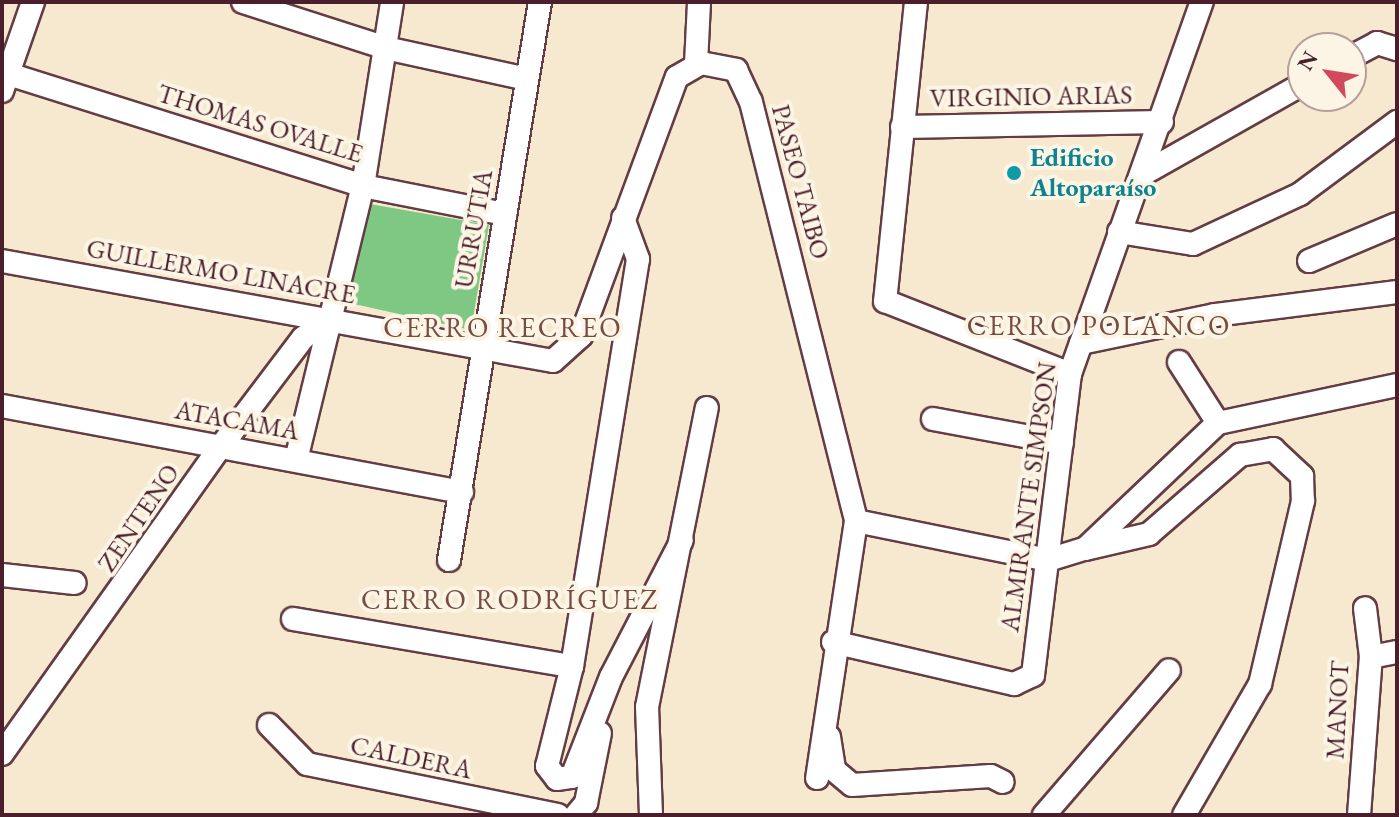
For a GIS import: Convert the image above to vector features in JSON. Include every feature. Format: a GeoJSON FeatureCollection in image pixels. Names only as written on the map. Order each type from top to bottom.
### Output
{"type":"FeatureCollection","features":[{"type":"Feature","properties":{"kind":"street"},"geometry":{"type":"LineString","coordinates":[[4,79],[33,2]]}},
{"type":"Feature","properties":{"kind":"street"},"geometry":{"type":"LineString","coordinates":[[243,2],[386,48],[527,79]]}},
{"type":"Feature","properties":{"kind":"street"},"geometry":{"type":"LineString","coordinates":[[296,460],[328,319],[363,186],[392,2]]}},
{"type":"Feature","properties":{"kind":"street","name":"URRUTIA"},"geometry":{"type":"LineString","coordinates":[[449,560],[540,2]]}},
{"type":"Feature","properties":{"kind":"street"},"geometry":{"type":"LineString","coordinates":[[682,540],[611,677],[572,777],[557,779],[547,766],[572,666],[638,259],[623,218],[668,93],[696,64],[699,2]]}},
{"type":"Feature","properties":{"kind":"street"},"geometry":{"type":"LineString","coordinates":[[916,2],[885,301],[1070,374]]}},
{"type":"Feature","properties":{"kind":"street","name":"ALMIRANTE SIMPSON"},"geometry":{"type":"LineString","coordinates":[[833,642],[1026,682],[1048,560],[1070,374],[1119,232],[1205,4]]}},
{"type":"Feature","properties":{"kind":"street"},"geometry":{"type":"LineString","coordinates":[[1367,48],[1377,43],[1397,49]]}},
{"type":"Feature","properties":{"kind":"street","name":"PASEO TAIBO"},"geometry":{"type":"LineString","coordinates":[[696,64],[726,66],[744,79],[856,521]]}},
{"type":"Feature","properties":{"kind":"street","name":"THOMAS OVALLE"},"geometry":{"type":"LineString","coordinates":[[4,79],[363,186],[505,214]]}},
{"type":"Feature","properties":{"kind":"street"},"geometry":{"type":"LineString","coordinates":[[1143,174],[1287,93]]}},
{"type":"Feature","properties":{"kind":"street","name":"VIRGINIO ARIAS"},"geometry":{"type":"LineString","coordinates":[[902,127],[1162,122]]}},
{"type":"Feature","properties":{"kind":"street"},"geometry":{"type":"LineString","coordinates":[[1119,232],[1193,244],[1300,194],[1397,122]]}},
{"type":"Feature","properties":{"kind":"street","name":"GUILLERMO LINACRE"},"geometry":{"type":"LineString","coordinates":[[2,261],[328,319],[482,353],[553,361],[568,354],[623,218]]}},
{"type":"Feature","properties":{"kind":"street"},"geometry":{"type":"LineString","coordinates":[[1309,261],[1397,224]]}},
{"type":"Feature","properties":{"kind":"street"},"geometry":{"type":"LineString","coordinates":[[1081,343],[1215,315],[1397,292]]}},
{"type":"Feature","properties":{"kind":"street","name":"ZENTENO"},"geometry":{"type":"LineString","coordinates":[[2,754],[222,445],[303,338],[328,319]]}},
{"type":"Feature","properties":{"kind":"street"},"geometry":{"type":"LineString","coordinates":[[1179,362],[1218,423]]}},
{"type":"Feature","properties":{"kind":"street"},"geometry":{"type":"LineString","coordinates":[[1085,549],[1218,423],[1397,385]]}},
{"type":"Feature","properties":{"kind":"street","name":"ATACAMA"},"geometry":{"type":"LineString","coordinates":[[2,406],[462,492]]}},
{"type":"Feature","properties":{"kind":"street"},"geometry":{"type":"LineString","coordinates":[[651,815],[647,707],[707,408]]}},
{"type":"Feature","properties":{"kind":"street"},"geometry":{"type":"LineString","coordinates":[[933,419],[1062,443]]}},
{"type":"Feature","properties":{"kind":"street"},"geometry":{"type":"LineString","coordinates":[[817,778],[824,700],[856,521],[1048,560],[1149,534],[1240,455],[1273,449],[1302,476],[1303,501],[1260,684],[1184,815]]}},
{"type":"Feature","properties":{"kind":"street"},"geometry":{"type":"LineString","coordinates":[[2,575],[75,583]]}},
{"type":"Feature","properties":{"kind":"street","name":"MANOT"},"geometry":{"type":"LineString","coordinates":[[1359,815],[1371,657],[1365,608]]}},
{"type":"Feature","properties":{"kind":"street"},"geometry":{"type":"LineString","coordinates":[[293,619],[572,666]]}},
{"type":"Feature","properties":{"kind":"street"},"geometry":{"type":"LineString","coordinates":[[1371,657],[1397,652]]}},
{"type":"Feature","properties":{"kind":"street"},"geometry":{"type":"LineString","coordinates":[[1044,815],[1169,670]]}},
{"type":"Feature","properties":{"kind":"street"},"geometry":{"type":"LineString","coordinates":[[576,815],[586,803],[611,677]]}},
{"type":"Feature","properties":{"kind":"street"},"geometry":{"type":"LineString","coordinates":[[824,700],[834,770],[844,782],[1003,782]]}},
{"type":"Feature","properties":{"kind":"street","name":"CALDERA"},"geometry":{"type":"LineString","coordinates":[[269,725],[307,764],[558,815]]}},
{"type":"Feature","properties":{"kind":"green space"},"geometry":{"type":"Polygon","coordinates":[[[370,204],[489,225],[471,330],[345,302],[370,204]]]}},
{"type":"Feature","properties":{"kind":"place","name":"Edificio Altoparaíso"},"geometry":{"type":"Point","coordinates":[1014,173]}},
{"type":"Feature","properties":{"kind":"district","name":"CERRO POLANCO"},"geometry":{"type":"Point","coordinates":[1099,325]}},
{"type":"Feature","properties":{"kind":"district","name":"CERRO RECREO"},"geometry":{"type":"Point","coordinates":[503,327]}},
{"type":"Feature","properties":{"kind":"district","name":"CERRO RODRÍGUEZ"},"geometry":{"type":"Point","coordinates":[510,599]}}]}
